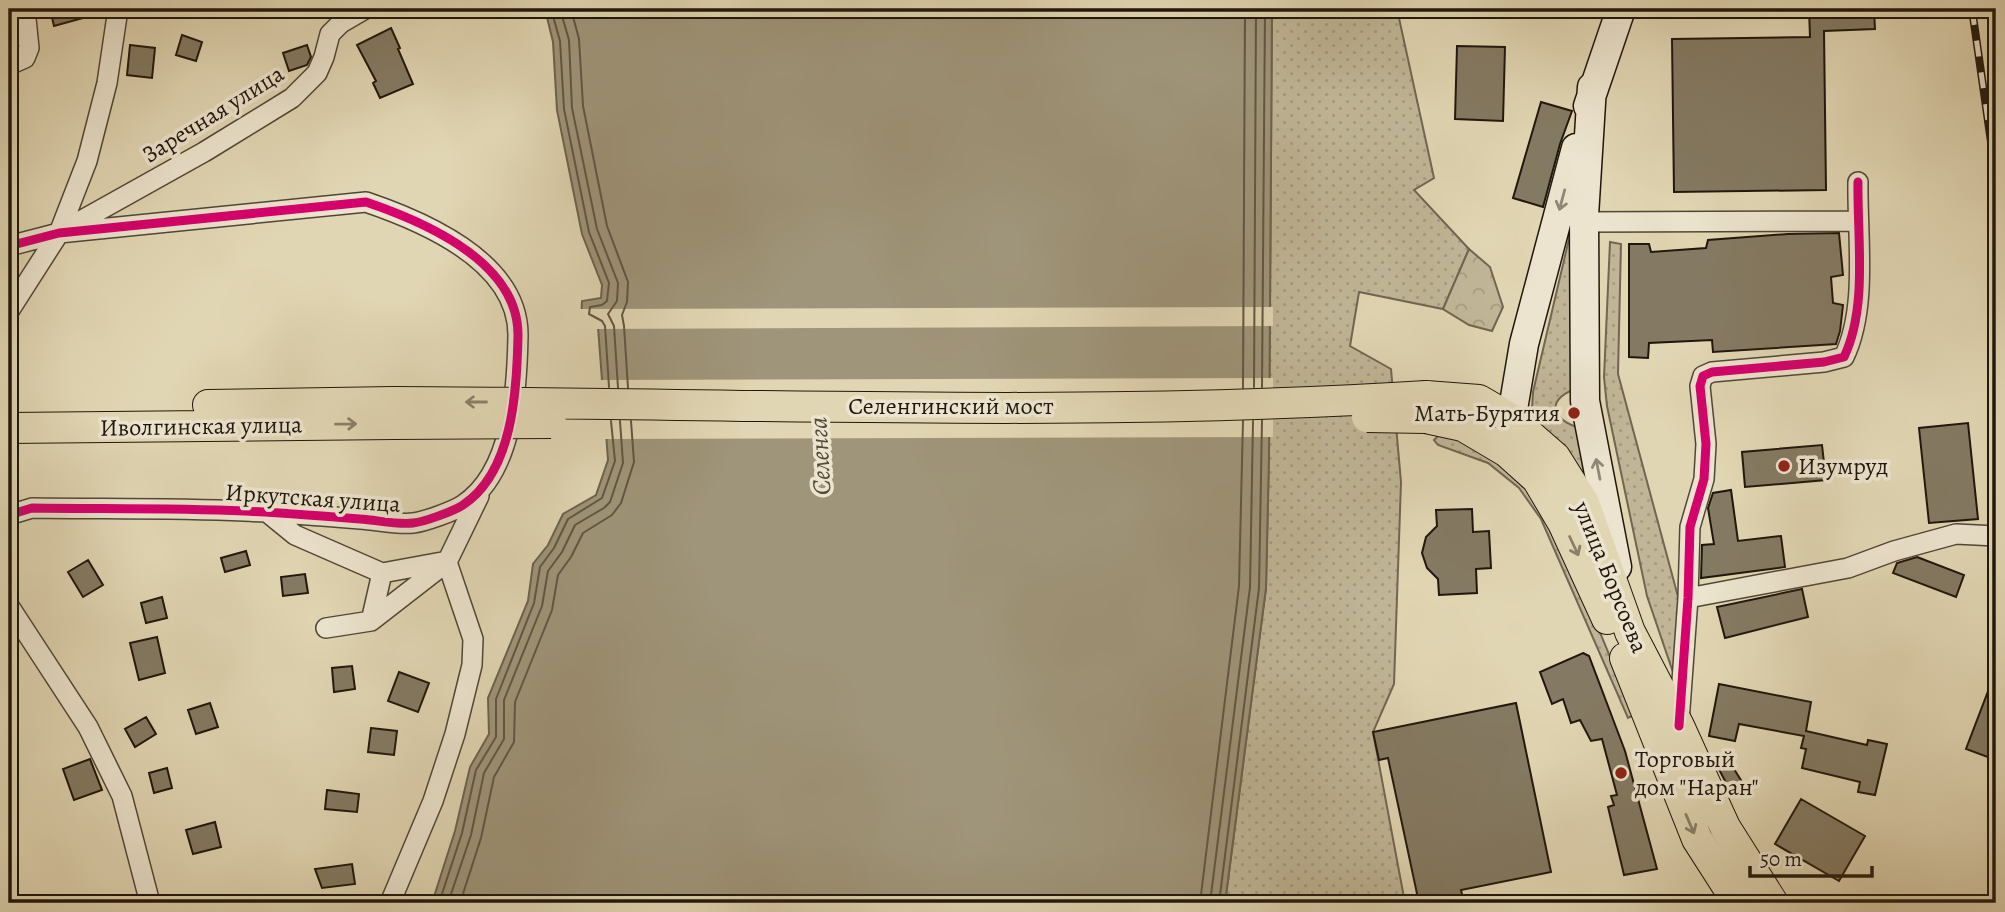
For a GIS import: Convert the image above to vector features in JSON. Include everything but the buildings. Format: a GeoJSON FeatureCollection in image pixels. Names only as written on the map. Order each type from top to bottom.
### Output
{"type":"FeatureCollection","features":[{"type":"Feature","properties":{"kind":"main road","name":"улица Борсоева"},"geometry":{"type":"LineString","coordinates":[[1426,407],[1479,400],[1512,404],[1555,457],[1584,503],[1630,632],[1679,726],[1725,827],[1773,903]]}},
{"type":"Feature","properties":{"kind":"main road","name":"улица Борсоева"},"geometry":{"type":"LineString","coordinates":[[1426,407],[1507,452],[1537,479],[1563,523],[1625,658],[1697,839],[1738,903]]}},
{"type":"Feature","properties":{"kind":"main road","name":"Селенгинский мост"},"geometry":{"type":"LineString","coordinates":[[393,413],[1253,422],[1367,417],[1426,407]]}},
{"type":"Feature","properties":{"kind":"main road","name":"Иволгинская улица"},"geometry":{"type":"LineString","coordinates":[[9,409],[393,413]]}},
{"type":"Feature","properties":{"kind":"main road","name":"Иволгинская улица"},"geometry":{"type":"LineString","coordinates":[[9,428],[393,413]]}},
{"type":"Feature","properties":{"kind":"street"},"geometry":{"type":"LineString","coordinates":[[9,65],[25,58],[29,48],[25,9]]}},
{"type":"Feature","properties":{"kind":"street"},"geometry":{"type":"LineString","coordinates":[[9,311],[59,233],[87,162],[107,83],[118,9]]}},
{"type":"Feature","properties":{"kind":"street","name":"Заречная улица"},"geometry":{"type":"LineString","coordinates":[[59,233],[204,152],[292,98],[317,73],[330,34],[341,23],[365,9]]}},
{"type":"Feature","properties":{"kind":"street"},"geometry":{"type":"LineString","coordinates":[[1507,452],[1512,404],[1527,331],[1592,87],[1621,9]]}},
{"type":"Feature","properties":{"kind":"street"},"geometry":{"type":"LineString","coordinates":[[1592,87],[1584,222],[1585,401],[1630,632]]}},
{"type":"Feature","properties":{"kind":"street"},"geometry":{"type":"LineString","coordinates":[[1679,726],[1690,527],[1704,479],[1706,444],[1700,386],[1703,376],[1712,372],[1824,362],[1844,356],[1851,342],[1859,309],[1858,182]]}},
{"type":"Feature","properties":{"kind":"street","name":"Иркутская улица"},"geometry":{"type":"LineString","coordinates":[[9,514],[32,508],[268,513],[413,523],[461,507],[482,489],[504,447],[516,398],[518,326],[506,289],[477,257],[446,237],[396,212],[366,202],[59,233]]}},
{"type":"Feature","properties":{"kind":"street"},"geometry":{"type":"LineString","coordinates":[[1584,222],[1857,221]]}},
{"type":"Feature","properties":{"kind":"street"},"geometry":{"type":"LineString","coordinates":[[9,246],[59,233]]}},
{"type":"Feature","properties":{"kind":"street"},"geometry":{"type":"LineString","coordinates":[[9,280],[13,287],[9,300]]}},
{"type":"Feature","properties":{"kind":"street"},"geometry":{"type":"LineString","coordinates":[[326,628],[372,621],[447,562],[482,489]]}},
{"type":"Feature","properties":{"kind":"street"},"geometry":{"type":"LineString","coordinates":[[268,513],[295,535],[382,573],[447,562]]}},
{"type":"Feature","properties":{"kind":"street"},"geometry":{"type":"LineString","coordinates":[[1688,597],[1848,568],[1894,551],[1956,534],[1996,537]]}},
{"type":"Feature","properties":{"kind":"street"},"geometry":{"type":"LineString","coordinates":[[390,903],[433,801],[456,734],[472,665],[473,639],[447,562]]}},
{"type":"Feature","properties":{"kind":"street"},"geometry":{"type":"LineString","coordinates":[[372,621],[382,573]]}},
{"type":"Feature","properties":{"kind":"street"},"geometry":{"type":"LineString","coordinates":[[9,606],[88,727],[122,796],[150,903]]}},
{"type":"Feature","properties":{"kind":"green space"},"geometry":{"type":"Polygon","coordinates":[[[1272,9],[1397,9],[1434,178],[1414,190],[1469,249],[1443,309],[1359,292],[1350,346],[1391,369],[1401,482],[1394,684],[1373,732],[1405,903],[1225,903],[1266,588],[1272,9]]]}},
{"type":"Feature","properties":{"kind":"green space"},"geometry":{"type":"Polygon","coordinates":[[[1581,188],[1584,386],[1561,397],[1556,404],[1556,410],[1559,417],[1566,422],[1590,430],[1612,534],[1540,427],[1532,410],[1533,392],[1581,188]]]}},
{"type":"Feature","properties":{"kind":"green space"},"geometry":{"type":"Polygon","coordinates":[[[1610,242],[1621,244],[1618,374],[1687,630],[1676,681],[1647,596],[1607,406],[1604,377],[1610,242]]]}},
{"type":"Feature","properties":{"kind":"green space"},"geometry":{"type":"Polygon","coordinates":[[[1469,249],[1490,267],[1503,307],[1492,331],[1469,325],[1443,309],[1469,249]]]}},
{"type":"Feature","properties":{"kind":"green space"},"geometry":{"type":"Polygon","coordinates":[[[1439,435],[1457,437],[1527,479],[1565,535],[1601,635],[1634,715],[1628,718],[1541,519],[1519,488],[1488,463],[1438,445],[1434,440],[1439,435]]]}},
{"type":"Feature","properties":{"kind":"water","name":"Селенга"},"geometry":{"type":"Polygon","coordinates":[[[545,9],[1272,9],[1266,588],[1225,903],[432,903],[455,831],[470,767],[489,734],[488,698],[528,601],[533,564],[548,545],[563,514],[596,495],[608,460],[598,327],[581,321],[582,301],[601,298],[602,285],[582,234],[557,110],[553,42],[545,9]]]}},
{"type":"Feature","properties":{"kind":"pier"},"geometry":{"type":"Polygon","coordinates":[[[1273,307],[1273,326],[594,329],[578,322],[578,309],[1273,307]]]}},
{"type":"Feature","properties":{"kind":"pier"},"geometry":{"type":"Polygon","coordinates":[[[1273,378],[1273,437],[603,439],[598,380],[1273,378]]]}},
{"type":"Feature","properties":{"kind":"railway"},"geometry":{"type":"LineString","coordinates":[[1972,9],[1996,177]]}},
{"type":"Feature","properties":{"kind":"cycle path"},"geometry":{"type":"LineString","coordinates":[[1679,726],[1690,527],[1704,479],[1706,444],[1700,386],[1703,376],[1712,372],[1824,362],[1844,357],[1851,337],[1859,294],[1858,182]]}},
{"type":"Feature","properties":{"kind":"cycle path"},"geometry":{"type":"LineString","coordinates":[[9,246],[59,233],[366,202],[390,210],[440,234],[486,266],[503,287],[514,310],[518,336],[516,381],[509,428],[493,472],[480,490],[463,505],[439,516],[418,522],[394,523],[191,509],[32,508],[9,515]]}},
{"type":"Feature","properties":{"kind":"place","name":"Мать-Бурятия"},"geometry":{"type":"Point","coordinates":[1574,413]}},
{"type":"Feature","properties":{"kind":"place","name":"Изумруд"},"geometry":{"type":"Point","coordinates":[1784,466]}},
{"type":"Feature","properties":{"kind":"place","name":"Торговый дом \"Наран\""},"geometry":{"type":"Point","coordinates":[1621,773]}}]}
